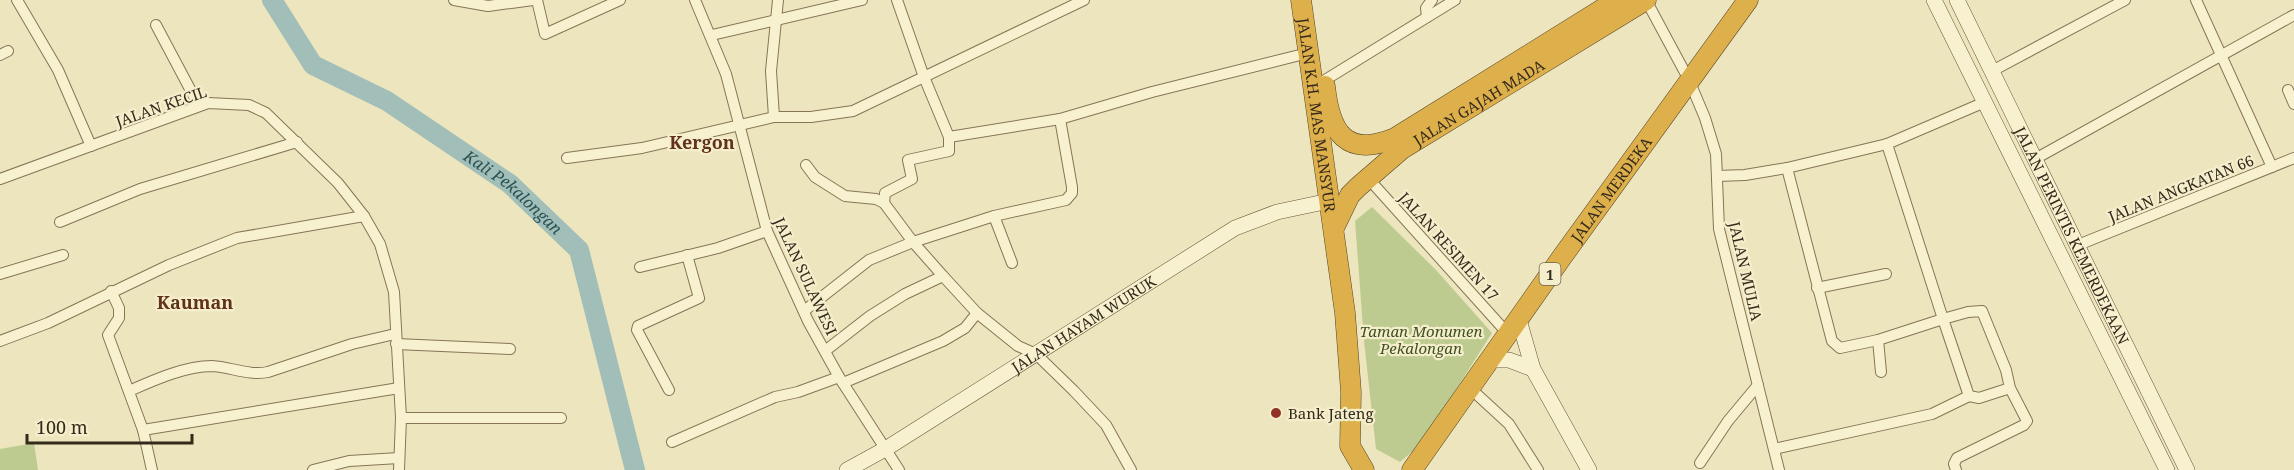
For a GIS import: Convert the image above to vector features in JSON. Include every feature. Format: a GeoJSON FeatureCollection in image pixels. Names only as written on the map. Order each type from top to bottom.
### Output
{"type":"FeatureCollection","features":[{"type":"Feature","properties":{"kind":"highway","name":"JALAN K.H. MAS MANSYUR"},"geometry":{"type":"LineString","coordinates":[[1301,0],[1334,228],[1351,392],[1350,446],[1364,470]]}},
{"type":"Feature","properties":{"kind":"highway","name":"JALAN K.H. MAS MANSYUR"},"geometry":{"type":"LineString","coordinates":[[1314,0],[1331,116],[1348,141],[1365,147],[1376,146],[1429,124]]}},
{"type":"Feature","properties":{"kind":"highway","name":"JALAN GAJAH MADA"},"geometry":{"type":"LineString","coordinates":[[1334,228],[1350,195],[1367,177],[1429,124],[1646,0]]}},
{"type":"Feature","properties":{"kind":"highway","name":"JALAN MERDEKA"},"geometry":{"type":"LineString","coordinates":[[1412,470],[1514,328],[1562,256],[1748,0]]}},
{"type":"Feature","properties":{"kind":"highway"},"geometry":{"type":"LineString","coordinates":[[1429,124],[1610,2]]}},
{"type":"Feature","properties":{"kind":"street"},"geometry":{"type":"LineString","coordinates":[[17,0],[58,70],[91,146]]}},
{"type":"Feature","properties":{"kind":"street"},"geometry":{"type":"LineString","coordinates":[[454,0],[488,6],[535,0],[545,34],[620,0]]}},
{"type":"Feature","properties":{"kind":"street","name":"JALAN SULAWESI"},"geometry":{"type":"LineString","coordinates":[[695,0],[712,35],[726,74],[767,231],[804,311],[841,380],[887,448],[899,470]]}},
{"type":"Feature","properties":{"kind":"street"},"geometry":{"type":"LineString","coordinates":[[774,117],[771,72],[778,0]]}},
{"type":"Feature","properties":{"kind":"street"},"geometry":{"type":"LineString","coordinates":[[712,35],[862,0]]}},
{"type":"Feature","properties":{"kind":"street"},"geometry":{"type":"LineString","coordinates":[[884,203],[885,193],[912,179],[908,160],[949,151],[949,137],[924,77],[897,0]]}},
{"type":"Feature","properties":{"kind":"street"},"geometry":{"type":"LineString","coordinates":[[567,158],[642,148],[774,117],[811,117],[854,111],[1084,0]]}},
{"type":"Feature","properties":{"kind":"street"},"geometry":{"type":"LineString","coordinates":[[1427,17],[1426,8],[1432,0]]}},
{"type":"Feature","properties":{"kind":"street"},"geometry":{"type":"LineString","coordinates":[[1325,80],[1455,0]]}},
{"type":"Feature","properties":{"kind":"street","name":"JALAN MULIA"},"geometry":{"type":"LineString","coordinates":[[1646,0],[1689,80],[1713,145],[1719,229],[1779,470]]}},
{"type":"Feature","properties":{"kind":"street"},"geometry":{"type":"LineString","coordinates":[[1934,0],[2167,470]]}},
{"type":"Feature","properties":{"kind":"street","name":"JALAN PERINTIS KEMERDEKAAN"},"geometry":{"type":"LineString","coordinates":[[1958,0],[2187,470]]}},
{"type":"Feature","properties":{"kind":"street"},"geometry":{"type":"LineString","coordinates":[[1992,71],[2125,0]]}},
{"type":"Feature","properties":{"kind":"street"},"geometry":{"type":"LineString","coordinates":[[2196,0],[2272,167]]}},
{"type":"Feature","properties":{"kind":"street"},"geometry":{"type":"LineString","coordinates":[[2036,159],[2294,15]]}},
{"type":"Feature","properties":{"kind":"street"},"geometry":{"type":"LineString","coordinates":[[156,25],[199,106]]}},
{"type":"Feature","properties":{"kind":"street"},"geometry":{"type":"LineString","coordinates":[[949,137],[1060,119],[1152,92],[1308,53]]}},
{"type":"Feature","properties":{"kind":"street"},"geometry":{"type":"LineString","coordinates":[[2288,90],[2294,104]]}},
{"type":"Feature","properties":{"kind":"street","name":"JALAN KECIL"},"geometry":{"type":"LineString","coordinates":[[0,179],[199,106],[222,102],[249,105],[266,113],[338,183],[363,216],[380,244],[392,281],[401,418],[399,470]]}},
{"type":"Feature","properties":{"kind":"street"},"geometry":{"type":"LineString","coordinates":[[1717,176],[1745,175],[1787,168],[1887,144],[1985,102]]}},
{"type":"Feature","properties":{"kind":"street"},"geometry":{"type":"LineString","coordinates":[[804,311],[869,260],[913,242],[994,216],[1066,200],[1072,193],[1060,119]]}},
{"type":"Feature","properties":{"kind":"street"},"geometry":{"type":"LineString","coordinates":[[60,222],[140,189],[297,142]]}},
{"type":"Feature","properties":{"kind":"street"},"geometry":{"type":"LineString","coordinates":[[1887,144],[1969,396]]}},
{"type":"Feature","properties":{"kind":"street","name":"JALAN ANGKATAN 66"},"geometry":{"type":"LineString","coordinates":[[2078,246],[2294,158]]}},
{"type":"Feature","properties":{"kind":"street"},"geometry":{"type":"LineString","coordinates":[[806,165],[815,177],[845,196],[876,199],[884,203],[913,242],[977,312],[1018,346],[1036,354],[1106,425],[1131,470]]}},
{"type":"Feature","properties":{"kind":"street"},"geometry":{"type":"LineString","coordinates":[[1787,168],[1817,288],[1835,345],[1840,348],[1968,312],[1982,311],[2006,370],[2010,388],[2027,421],[2024,425],[1957,458],[1954,464],[1956,470]]}},
{"type":"Feature","properties":{"kind":"street","name":"JALAN RESIMEN 17"},"geometry":{"type":"LineString","coordinates":[[1367,177],[1514,328]]}},
{"type":"Feature","properties":{"kind":"street","name":"JALAN HAYAM WURUK"},"geometry":{"type":"LineString","coordinates":[[846,470],[887,448],[1235,228],[1276,212],[1329,201]]}},
{"type":"Feature","properties":{"kind":"street"},"geometry":{"type":"LineString","coordinates":[[0,341],[48,323],[111,291],[237,238],[363,216]]}},
{"type":"Feature","properties":{"kind":"street"},"geometry":{"type":"LineString","coordinates":[[994,216],[1012,263]]}},
{"type":"Feature","properties":{"kind":"street"},"geometry":{"type":"LineString","coordinates":[[640,267],[718,248],[767,231]]}},
{"type":"Feature","properties":{"kind":"street"},"geometry":{"type":"LineString","coordinates":[[0,274],[63,255]]}},
{"type":"Feature","properties":{"kind":"street"},"geometry":{"type":"LineString","coordinates":[[669,390],[637,330],[638,326],[699,298],[699,290],[687,255]]}},
{"type":"Feature","properties":{"kind":"street"},"geometry":{"type":"LineString","coordinates":[[1817,288],[1886,274]]}},
{"type":"Feature","properties":{"kind":"street"},"geometry":{"type":"LineString","coordinates":[[825,351],[870,316],[905,294],[943,276]]}},
{"type":"Feature","properties":{"kind":"street"},"geometry":{"type":"LineString","coordinates":[[111,291],[119,308],[119,318],[108,335],[143,430],[152,470]]}},
{"type":"Feature","properties":{"kind":"street"},"geometry":{"type":"LineString","coordinates":[[672,442],[775,397],[841,380],[943,341],[965,328],[977,312]]}},
{"type":"Feature","properties":{"kind":"street"},"geometry":{"type":"LineString","coordinates":[[1514,328],[1533,369],[1589,470]]}},
{"type":"Feature","properties":{"kind":"street"},"geometry":{"type":"LineString","coordinates":[[129,391],[163,377],[209,366],[249,373],[268,372],[352,344],[396,339],[510,349]]}},
{"type":"Feature","properties":{"kind":"street"},"geometry":{"type":"LineString","coordinates":[[1878,339],[1881,372]]}},
{"type":"Feature","properties":{"kind":"street"},"geometry":{"type":"LineString","coordinates":[[1491,360],[1509,360],[1533,369]]}},
{"type":"Feature","properties":{"kind":"street"},"geometry":{"type":"LineString","coordinates":[[1700,468],[1728,421],[1758,385]]}},
{"type":"Feature","properties":{"kind":"street"},"geometry":{"type":"LineString","coordinates":[[143,430],[399,388]]}},
{"type":"Feature","properties":{"kind":"street"},"geometry":{"type":"LineString","coordinates":[[1774,449],[1932,414],[1969,396],[1979,398],[2010,388]]}},
{"type":"Feature","properties":{"kind":"street"},"geometry":{"type":"LineString","coordinates":[[1471,389],[1509,424],[1539,470]]}},
{"type":"Feature","properties":{"kind":"street"},"geometry":{"type":"LineString","coordinates":[[401,418],[561,418]]}},
{"type":"Feature","properties":{"kind":"street"},"geometry":{"type":"LineString","coordinates":[[313,470],[348,461],[399,458]]}},
{"type":"Feature","properties":{"kind":"green space","name":"Taman Monumen Pekalongan"},"geometry":{"type":"Polygon","coordinates":[[[1372,207],[1436,270],[1492,333],[1421,444],[1400,462],[1376,449],[1364,341],[1355,221],[1372,207]]]}},
{"type":"Feature","properties":{"kind":"green space"},"geometry":{"type":"Polygon","coordinates":[[[34,443],[38,470],[0,470],[0,449],[34,443]]]}},
{"type":"Feature","properties":{"kind":"waterway","name":"Kali Pekalongan"},"geometry":{"type":"LineString","coordinates":[[272,0],[313,65],[387,101],[510,184],[579,250],[635,470]]}},
{"type":"Feature","properties":{"kind":"place","name":"Bank Jateng"},"geometry":{"type":"Point","coordinates":[1276,413]}},
{"type":"Feature","properties":{"kind":"district","name":"Kergon"},"geometry":{"type":"Point","coordinates":[702,142]}},
{"type":"Feature","properties":{"kind":"district","name":"Kauman"},"geometry":{"type":"Point","coordinates":[195,302]}}]}
